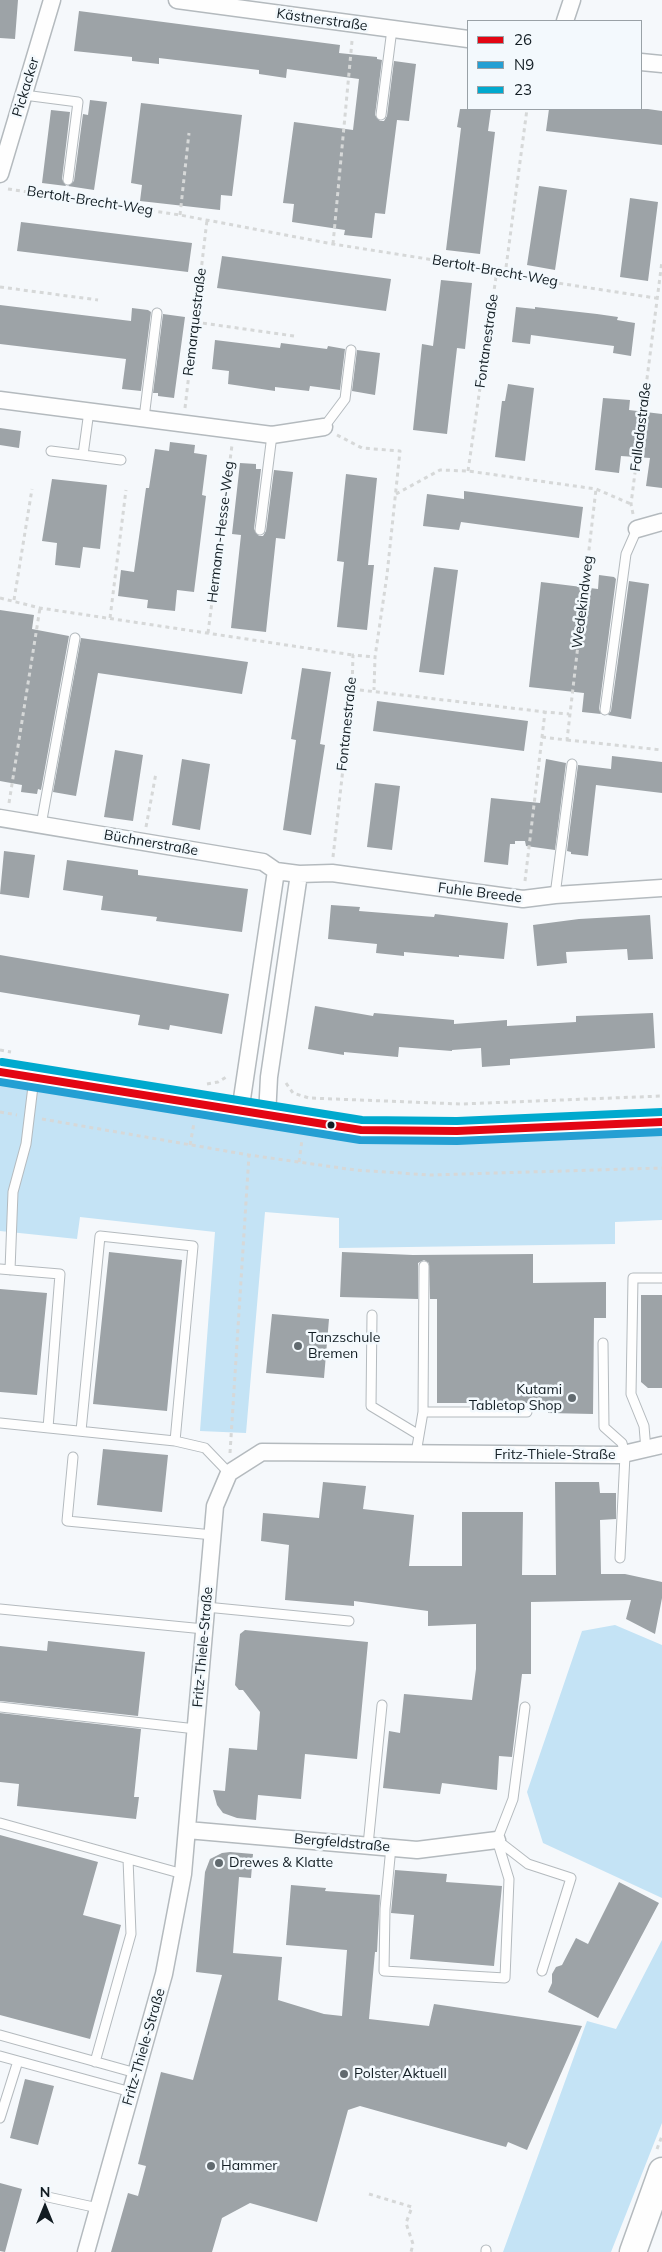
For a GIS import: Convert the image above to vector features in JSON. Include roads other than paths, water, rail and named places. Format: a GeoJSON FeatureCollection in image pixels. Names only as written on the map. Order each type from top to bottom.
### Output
{"type":"FeatureCollection","features":[{"type":"Feature","properties":{"kind":"main road"},"geometry":{"type":"LineString","coordinates":[[633,2252],[662,2171]]}},
{"type":"Feature","properties":{"kind":"street","name":"Pickacker"},"geometry":{"type":"LineString","coordinates":[[0,174],[52,0]]}},
{"type":"Feature","properties":{"kind":"street","name":"Kästnerstraße"},"geometry":{"type":"LineString","coordinates":[[176,0],[467,39]]}},
{"type":"Feature","properties":{"kind":"street"},"geometry":{"type":"LineString","coordinates":[[565,20],[572,0]]}},
{"type":"Feature","properties":{"kind":"street"},"geometry":{"type":"LineString","coordinates":[[642,62],[662,64]]}},
{"type":"Feature","properties":{"kind":"street"},"geometry":{"type":"LineString","coordinates":[[0,400],[272,435],[324,428]]}},
{"type":"Feature","properties":{"kind":"street"},"geometry":{"type":"LineString","coordinates":[[637,529],[662,522]]}},
{"type":"Feature","properties":{"kind":"street","name":"Büchnerstraße"},"geometry":{"type":"LineString","coordinates":[[3,819],[263,862],[276,871],[299,874]]}},
{"type":"Feature","properties":{"kind":"street"},"geometry":{"type":"LineString","coordinates":[[240,1112],[276,871]]}},
{"type":"Feature","properties":{"kind":"street"},"geometry":{"type":"LineString","coordinates":[[267,1116],[269,1077],[299,874]]}},
{"type":"Feature","properties":{"kind":"street","name":"Fuhle Breede"},"geometry":{"type":"LineString","coordinates":[[299,874],[332,874],[523,900],[555,895],[662,888]]}},
{"type":"Feature","properties":{"kind":"street"},"geometry":{"type":"LineString","coordinates":[[0,1072],[361,1130],[409,1132],[662,1122]]}},
{"type":"Feature","properties":{"kind":"street","name":"Fritz-Thiele-Straße"},"geometry":{"type":"LineString","coordinates":[[86,2252],[164,1974],[183,1874],[215,1506],[229,1473],[262,1452],[624,1455],[662,1445]]}},
{"type":"Feature","properties":{"kind":"street","name":"Bergfeldstraße"},"geometry":{"type":"LineString","coordinates":[[187,1830],[417,1850],[497,1840]]}},
{"type":"Feature","properties":{"kind":"lane"},"geometry":{"type":"LineString","coordinates":[[381,115],[392,29]]}},
{"type":"Feature","properties":{"kind":"lane"},"geometry":{"type":"LineString","coordinates":[[24,95],[78,102],[68,180]]}},
{"type":"Feature","properties":{"kind":"lane"},"geometry":{"type":"LineString","coordinates":[[144,418],[157,313]]}},
{"type":"Feature","properties":{"kind":"lane"},"geometry":{"type":"LineString","coordinates":[[324,428],[345,399],[351,350]]}},
{"type":"Feature","properties":{"kind":"lane"},"geometry":{"type":"LineString","coordinates":[[83,455],[89,412]]}},
{"type":"Feature","properties":{"kind":"lane"},"geometry":{"type":"LineString","coordinates":[[260,530],[272,435]]}},
{"type":"Feature","properties":{"kind":"lane"},"geometry":{"type":"LineString","coordinates":[[51,451],[122,460]]}},
{"type":"Feature","properties":{"kind":"lane"},"geometry":{"type":"LineString","coordinates":[[606,710],[626,554],[637,529]]}},
{"type":"Feature","properties":{"kind":"lane"},"geometry":{"type":"LineString","coordinates":[[42,825],[75,638]]}},
{"type":"Feature","properties":{"kind":"lane"},"geometry":{"type":"LineString","coordinates":[[555,895],[572,764]]}},
{"type":"Feature","properties":{"kind":"lane"},"geometry":{"type":"LineString","coordinates":[[10,1270],[13,1192],[30,1117],[34,1077]]}},
{"type":"Feature","properties":{"kind":"lane"},"geometry":{"type":"LineString","coordinates":[[81,1431],[100,1236],[193,1246],[174,1441]]}},
{"type":"Feature","properties":{"kind":"lane"},"geometry":{"type":"LineString","coordinates":[[416,1453],[423,1412],[424,1266]]}},
{"type":"Feature","properties":{"kind":"lane"},"geometry":{"type":"LineString","coordinates":[[0,1269],[60,1274],[48,1428]]}},
{"type":"Feature","properties":{"kind":"lane"},"geometry":{"type":"LineString","coordinates":[[646,1450],[644,1426],[631,1394],[634,1278],[662,1278]]}},
{"type":"Feature","properties":{"kind":"lane"},"geometry":{"type":"LineString","coordinates":[[372,1315],[372,1406],[419,1435]]}},
{"type":"Feature","properties":{"kind":"lane"},"geometry":{"type":"LineString","coordinates":[[603,1343],[604,1427],[622,1443],[624,1455],[620,1558]]}},
{"type":"Feature","properties":{"kind":"lane"},"geometry":{"type":"LineString","coordinates":[[423,1412],[527,1412]]}},
{"type":"Feature","properties":{"kind":"lane"},"geometry":{"type":"LineString","coordinates":[[0,1423],[174,1441],[205,1448],[229,1473]]}},
{"type":"Feature","properties":{"kind":"lane"},"geometry":{"type":"LineString","coordinates":[[73,1456],[67,1520],[213,1535]]}},
{"type":"Feature","properties":{"kind":"lane"},"geometry":{"type":"LineString","coordinates":[[206,1607],[349,1621]]}},
{"type":"Feature","properties":{"kind":"lane"},"geometry":{"type":"LineString","coordinates":[[0,1608],[204,1629]]}},
{"type":"Feature","properties":{"kind":"lane"},"geometry":{"type":"LineString","coordinates":[[368,1845],[382,1705]]}},
{"type":"Feature","properties":{"kind":"lane"},"geometry":{"type":"LineString","coordinates":[[391,1847],[385,1908],[384,1971],[504,1978],[509,1879],[497,1840],[513,1799],[525,1706]]}},
{"type":"Feature","properties":{"kind":"lane"},"geometry":{"type":"LineString","coordinates":[[0,1707],[196,1729]]}},
{"type":"Feature","properties":{"kind":"lane"},"geometry":{"type":"LineString","coordinates":[[0,1823],[183,1874]]}},
{"type":"Feature","properties":{"kind":"lane"},"geometry":{"type":"LineString","coordinates":[[497,1840],[528,1864],[571,1878],[542,1971]]}},
{"type":"Feature","properties":{"kind":"lane"},"geometry":{"type":"LineString","coordinates":[[95,2062],[131,1934],[128,1859]]}},
{"type":"Feature","properties":{"kind":"lane"},"geometry":{"type":"LineString","coordinates":[[0,2035],[136,2074]]}},
{"type":"Feature","properties":{"kind":"lane"},"geometry":{"type":"LineString","coordinates":[[0,2056],[131,2092]]}},
{"type":"Feature","properties":{"kind":"lane"},"geometry":{"type":"LineString","coordinates":[[0,2118],[18,2061]]}},
{"type":"Feature","properties":{"kind":"lane"},"geometry":{"type":"LineString","coordinates":[[48,2197],[98,2208]]}},
{"type":"Feature","properties":{"kind":"place","name":"Tanzschule Bremen"},"geometry":{"type":"Point","coordinates":[298,1346]}},
{"type":"Feature","properties":{"kind":"place","name":"Kutami Tabletop Shop"},"geometry":{"type":"Point","coordinates":[572,1398]}},
{"type":"Feature","properties":{"kind":"place","name":"Drewes & Klatte"},"geometry":{"type":"Point","coordinates":[219,1863]}},
{"type":"Feature","properties":{"kind":"place","name":"Polster Aktuell"},"geometry":{"type":"Point","coordinates":[344,2074]}},
{"type":"Feature","properties":{"kind":"place","name":"Hammer"},"geometry":{"type":"Point","coordinates":[211,2166]}}]}
